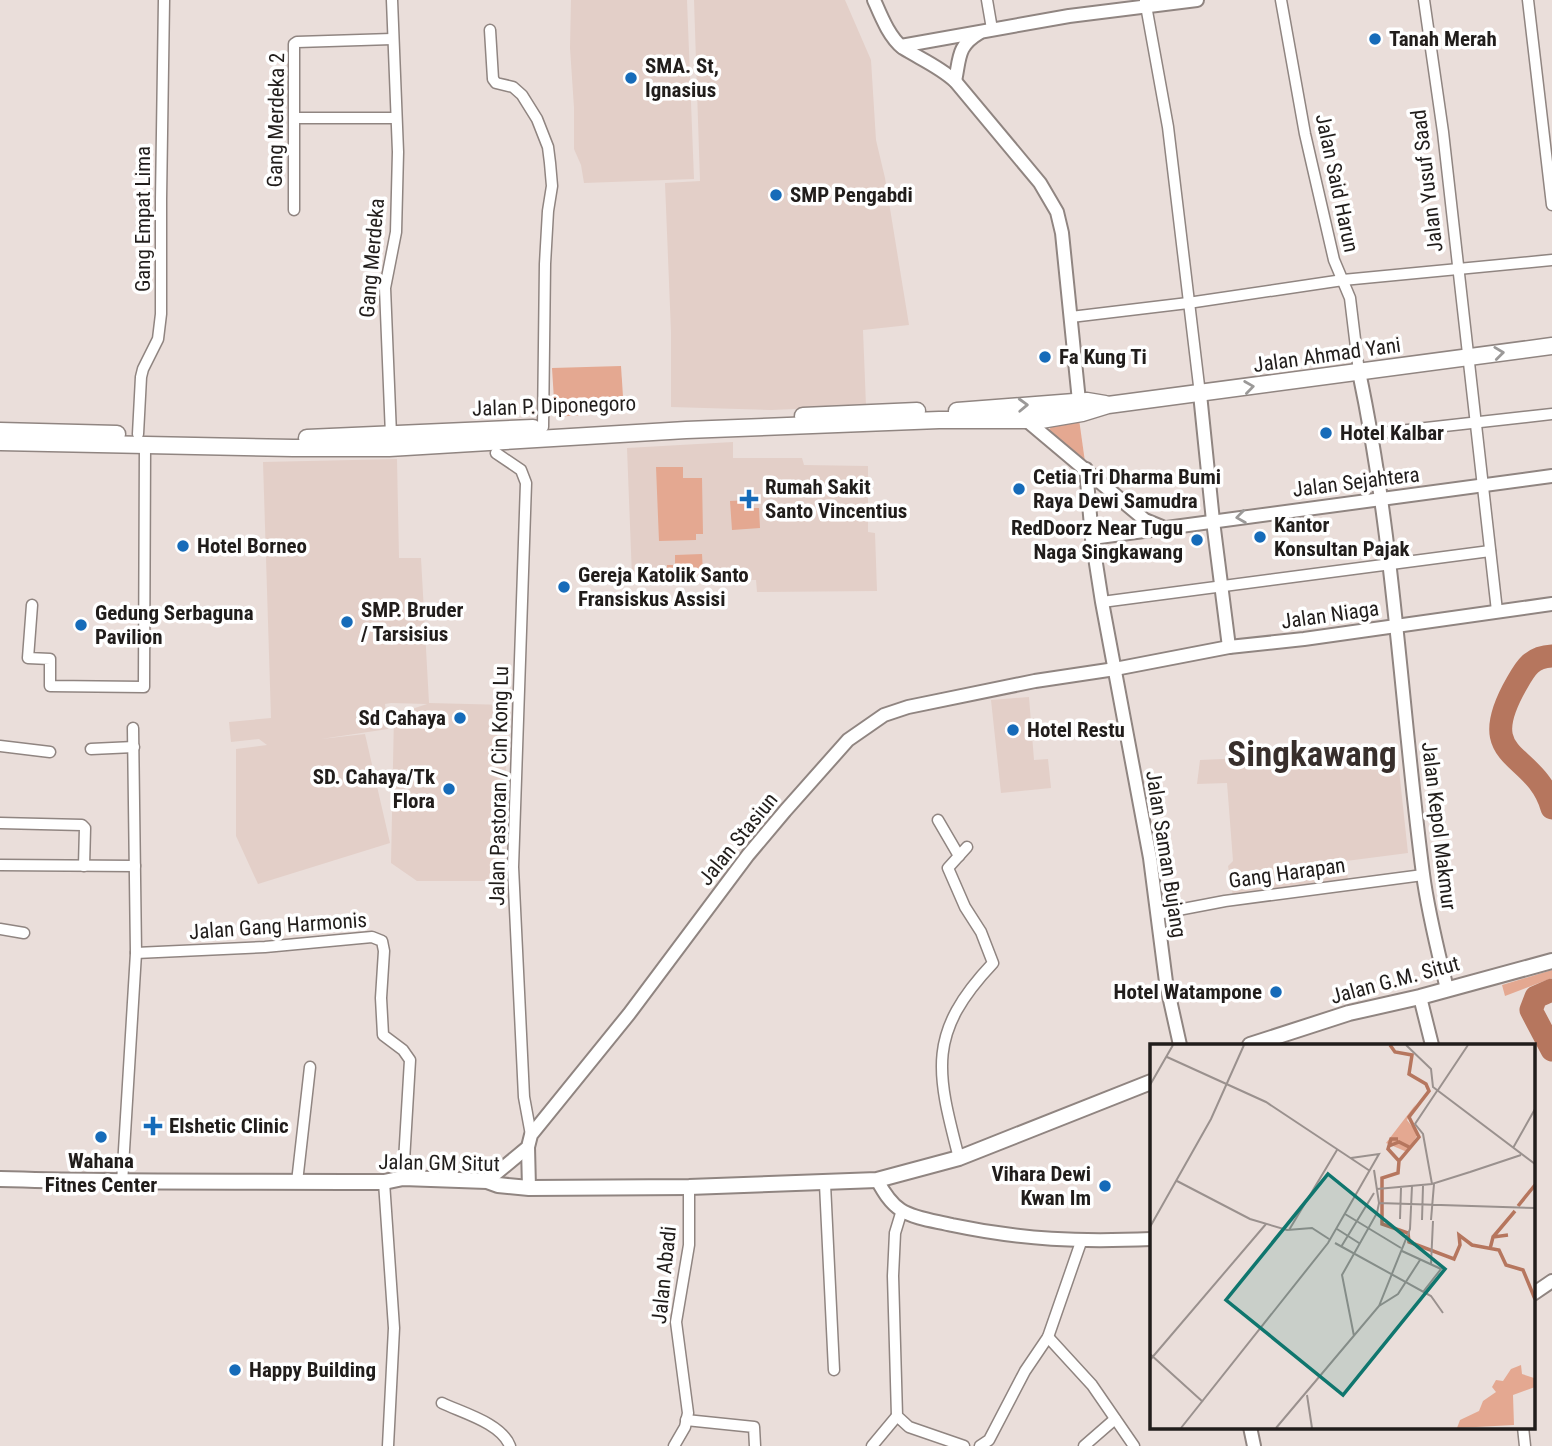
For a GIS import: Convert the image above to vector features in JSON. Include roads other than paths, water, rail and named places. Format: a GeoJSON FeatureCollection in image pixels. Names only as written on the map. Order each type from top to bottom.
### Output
{"type":"FeatureCollection","features":[{"type":"Feature","properties":{"kind":"main road","name":"Jalan Ahmad Yani"},"geometry":{"type":"LineString","coordinates":[[1108,405],[1552,346]]}},
{"type":"Feature","properties":{"kind":"main road","name":"Jalan P. Diponegoro"},"geometry":{"type":"LineString","coordinates":[[0,442],[390,435],[426,440],[543,427],[898,411],[963,411],[1079,401],[1108,405]]}},
{"type":"Feature","properties":{"kind":"main road","name":"Jalan P. Diponegoro"},"geometry":{"type":"LineString","coordinates":[[0,431],[293,448],[426,440],[814,427],[939,420],[1026,420],[1082,413],[1108,405]]}},
{"type":"Feature","properties":{"kind":"main road","name":"Jalan G.M. Situt"},"geometry":{"type":"LineString","coordinates":[[1253,1044],[1349,1013],[1420,997],[1552,961]]}},
{"type":"Feature","properties":{"kind":"main road"},"geometry":{"type":"LineString","coordinates":[[877,1180],[959,1158],[1150,1082]]}},
{"type":"Feature","properties":{"kind":"main road","name":"Jalan GM Situt"},"geometry":{"type":"LineString","coordinates":[[0,1179],[122,1183],[384,1182],[403,1178],[487,1181],[498,1185],[529,1188],[825,1184],[877,1180]]}},
{"type":"Feature","properties":{"kind":"street","name":"Gang Empat Lima"},"geometry":{"type":"LineString","coordinates":[[32,605],[28,658],[50,659],[50,686],[144,687],[141,377],[159,339],[161,314],[164,0]]}},
{"type":"Feature","properties":{"kind":"street","name":"Gang Merdeka"},"geometry":{"type":"LineString","coordinates":[[390,435],[385,288],[396,232],[392,0]]}},
{"type":"Feature","properties":{"kind":"street"},"geometry":{"type":"LineString","coordinates":[[874,0],[882,18],[901,46],[943,71],[955,82],[1040,183],[1054,204],[1062,233],[1079,401]]}},
{"type":"Feature","properties":{"kind":"street"},"geometry":{"type":"LineString","coordinates":[[987,0],[989,29]]}},
{"type":"Feature","properties":{"kind":"street"},"geometry":{"type":"LineString","coordinates":[[901,46],[1146,3],[1197,0]]}},
{"type":"Feature","properties":{"kind":"street","name":"Jalan Said Harun"},"geometry":{"type":"LineString","coordinates":[[1281,0],[1305,134],[1334,260],[1350,298],[1359,372]]}},
{"type":"Feature","properties":{"kind":"street","name":"Jalan Yusuf Saad"},"geometry":{"type":"LineString","coordinates":[[1424,0],[1443,132],[1497,611]]}},
{"type":"Feature","properties":{"kind":"street"},"geometry":{"type":"LineString","coordinates":[[1528,0],[1552,205]]}},
{"type":"Feature","properties":{"kind":"street"},"geometry":{"type":"LineString","coordinates":[[1146,3],[1168,127],[1229,647]]}},
{"type":"Feature","properties":{"kind":"street"},"geometry":{"type":"LineString","coordinates":[[955,82],[962,48],[968,40],[989,29]]}},
{"type":"Feature","properties":{"kind":"street"},"geometry":{"type":"LineString","coordinates":[[490,30],[493,79],[496,83],[517,89],[537,119],[548,147],[552,172],[545,264],[543,427]]}},
{"type":"Feature","properties":{"kind":"street","name":"Gang Merdeka 2"},"geometry":{"type":"LineString","coordinates":[[294,211],[296,118],[293,47],[297,42],[392,39]]}},
{"type":"Feature","properties":{"kind":"street"},"geometry":{"type":"LineString","coordinates":[[296,118],[396,118]]}},
{"type":"Feature","properties":{"kind":"street"},"geometry":{"type":"LineString","coordinates":[[1071,317],[1343,280],[1552,260]]}},
{"type":"Feature","properties":{"kind":"street","name":"Jalan Kepol Makmur"},"geometry":{"type":"LineString","coordinates":[[1359,372],[1372,434],[1423,874],[1447,989]]}},
{"type":"Feature","properties":{"kind":"street"},"geometry":{"type":"LineString","coordinates":[[1372,434],[1552,414]]}},
{"type":"Feature","properties":{"kind":"street"},"geometry":{"type":"LineString","coordinates":[[1026,420],[1145,520],[1166,528]]}},
{"type":"Feature","properties":{"kind":"street","name":"Jalan Pastoran / Cin Kong Lu"},"geometry":{"type":"LineString","coordinates":[[495,453],[521,470],[526,483],[513,867],[524,1097],[529,1141]]}},
{"type":"Feature","properties":{"kind":"street","name":"Jalan Saman Bujang"},"geometry":{"type":"LineString","coordinates":[[1086,469],[1092,538],[1102,602],[1150,858],[1166,982],[1180,1044]]}},
{"type":"Feature","properties":{"kind":"street","name":"Jalan Sejahtera"},"geometry":{"type":"LineString","coordinates":[[1092,538],[1552,476]]}},
{"type":"Feature","properties":{"kind":"street"},"geometry":{"type":"LineString","coordinates":[[1102,602],[1490,551]]}},
{"type":"Feature","properties":{"kind":"street","name":"Jalan Niaga"},"geometry":{"type":"LineString","coordinates":[[1115,669],[1229,647],[1552,604]]}},
{"type":"Feature","properties":{"kind":"street","name":"Jalan Stasiun"},"geometry":{"type":"LineString","coordinates":[[487,1181],[529,1141],[629,1014],[748,855],[848,740],[884,715],[908,707],[1035,681],[1115,669]]}},
{"type":"Feature","properties":{"kind":"street"},"geometry":{"type":"LineString","coordinates":[[122,1183],[136,953],[133,727]]}},
{"type":"Feature","properties":{"kind":"street"},"geometry":{"type":"LineString","coordinates":[[0,746],[50,752]]}},
{"type":"Feature","properties":{"kind":"street"},"geometry":{"type":"LineString","coordinates":[[90,748],[134,747]]}},
{"type":"Feature","properties":{"kind":"street"},"geometry":{"type":"LineString","coordinates":[[938,820],[963,852],[948,868],[965,907],[981,932],[993,962],[962,999],[945,1033],[941,1071],[959,1158]]}},
{"type":"Feature","properties":{"kind":"street"},"geometry":{"type":"LineString","coordinates":[[0,823],[82,825],[85,828],[84,866]]}},
{"type":"Feature","properties":{"kind":"street"},"geometry":{"type":"LineString","coordinates":[[0,865],[135,866]]}},
{"type":"Feature","properties":{"kind":"street","name":"Gang Harapan"},"geometry":{"type":"LineString","coordinates":[[1157,914],[1225,901],[1423,874]]}},
{"type":"Feature","properties":{"kind":"street"},"geometry":{"type":"LineString","coordinates":[[0,929],[24,933]]}},
{"type":"Feature","properties":{"kind":"street","name":"Jalan Gang Harmonis"},"geometry":{"type":"LineString","coordinates":[[136,953],[265,947],[372,937],[382,941],[383,1035],[403,1050],[410,1060],[403,1178]]}},
{"type":"Feature","properties":{"kind":"street"},"geometry":{"type":"LineString","coordinates":[[1420,997],[1432,1044]]}},
{"type":"Feature","properties":{"kind":"street"},"geometry":{"type":"LineString","coordinates":[[297,1182],[310,1067]]}},
{"type":"Feature","properties":{"kind":"street"},"geometry":{"type":"LineString","coordinates":[[529,1141],[529,1188]]}},
{"type":"Feature","properties":{"kind":"street"},"geometry":{"type":"LineString","coordinates":[[877,1180],[885,1194],[901,1210],[925,1219],[1036,1239],[1150,1239]]}},
{"type":"Feature","properties":{"kind":"street"},"geometry":{"type":"LineString","coordinates":[[384,1182],[394,1328],[388,1446]]}},
{"type":"Feature","properties":{"kind":"street"},"geometry":{"type":"LineString","coordinates":[[825,1184],[834,1370]]}},
{"type":"Feature","properties":{"kind":"street","name":"Jalan Abadi"},"geometry":{"type":"LineString","coordinates":[[674,1446],[685,1427],[687,1400],[676,1322],[690,1245],[689,1187]]}},
{"type":"Feature","properties":{"kind":"street"},"geometry":{"type":"LineString","coordinates":[[872,1446],[897,1416],[893,1276],[895,1233],[901,1210]]}},
{"type":"Feature","properties":{"kind":"street"},"geometry":{"type":"LineString","coordinates":[[980,1446],[989,1440],[1025,1371],[1048,1337],[1081,1241]]}},
{"type":"Feature","properties":{"kind":"street"},"geometry":{"type":"LineString","coordinates":[[1534,1293],[1552,1280]]}},
{"type":"Feature","properties":{"kind":"street"},"geometry":{"type":"LineString","coordinates":[[1048,1337],[1084,1376],[1134,1446]]}},
{"type":"Feature","properties":{"kind":"street"},"geometry":{"type":"LineString","coordinates":[[442,1403],[499,1432],[505,1436],[510,1446]]}},
{"type":"Feature","properties":{"kind":"street"},"geometry":{"type":"LineString","coordinates":[[897,1416],[909,1427],[964,1446]]}},
{"type":"Feature","properties":{"kind":"street"},"geometry":{"type":"LineString","coordinates":[[1084,1446],[1115,1419]]}},
{"type":"Feature","properties":{"kind":"street"},"geometry":{"type":"LineString","coordinates":[[685,1420],[754,1427],[755,1446]]}},
{"type":"Feature","properties":{"kind":"street"},"geometry":{"type":"LineString","coordinates":[[1251,1428],[1254,1446]]}},
{"type":"Feature","properties":{"kind":"street"},"geometry":{"type":"LineString","coordinates":[[1523,1428],[1525,1446]]}},
{"type":"Feature","properties":{"kind":"waterway"},"geometry":{"type":"LineString","coordinates":[[1552,656],[1535,661],[1523,672],[1505,709],[1501,728],[1503,742],[1544,789],[1552,808]]}},
{"type":"Feature","properties":{"kind":"waterway"},"geometry":{"type":"LineString","coordinates":[[1552,990],[1536,997],[1531,1010],[1552,1050]]}},
{"type":"Feature","properties":{"kind":"place","name":"Tanah Merah"},"geometry":{"type":"Point","coordinates":[1375,39]}},
{"type":"Feature","properties":{"kind":"place","name":"SMA. St, Ignasius"},"geometry":{"type":"Point","coordinates":[631,78]}},
{"type":"Feature","properties":{"kind":"place","name":"SMP Pengabdi"},"geometry":{"type":"Point","coordinates":[776,195]}},
{"type":"Feature","properties":{"kind":"place","name":"Fa Kung Ti"},"geometry":{"type":"Point","coordinates":[1045,357]}},
{"type":"Feature","properties":{"kind":"place","name":"Hotel Kalbar"},"geometry":{"type":"Point","coordinates":[1326,433]}},
{"type":"Feature","properties":{"kind":"place","name":"Cetia Tri Dharma Bumi Raya Dewi Samudra"},"geometry":{"type":"Point","coordinates":[1019,489]}},
{"type":"Feature","properties":{"kind":"place","name":"Rumah Sakit Santo Vincentius"},"geometry":{"type":"Point","coordinates":[749,499]}},
{"type":"Feature","properties":{"kind":"place","name":"Kantor Konsultan Pajak"},"geometry":{"type":"Point","coordinates":[1260,537]}},
{"type":"Feature","properties":{"kind":"place","name":"RedDoorz Near Tugu Naga Singkawang"},"geometry":{"type":"Point","coordinates":[1197,540]}},
{"type":"Feature","properties":{"kind":"place","name":"Hotel Borneo"},"geometry":{"type":"Point","coordinates":[183,546]}},
{"type":"Feature","properties":{"kind":"place","name":"Gereja Katolik Santo Fransiskus Assisi"},"geometry":{"type":"Point","coordinates":[564,587]}},
{"type":"Feature","properties":{"kind":"place","name":"SMP. Bruder / Tarsisius"},"geometry":{"type":"Point","coordinates":[347,622]}},
{"type":"Feature","properties":{"kind":"place","name":"Gedung Serbaguna Pavilion"},"geometry":{"type":"Point","coordinates":[81,625]}},
{"type":"Feature","properties":{"kind":"place","name":"Sd Cahaya"},"geometry":{"type":"Point","coordinates":[460,718]}},
{"type":"Feature","properties":{"kind":"place","name":"Hotel Restu"},"geometry":{"type":"Point","coordinates":[1013,730]}},
{"type":"Feature","properties":{"kind":"place","name":"SD. Cahaya/Tk Flora"},"geometry":{"type":"Point","coordinates":[449,789]}},
{"type":"Feature","properties":{"kind":"place","name":"Hotel Watampone"},"geometry":{"type":"Point","coordinates":[1276,992]}},
{"type":"Feature","properties":{"kind":"place","name":"Elshetic Clinic"},"geometry":{"type":"Point","coordinates":[153,1126]}},
{"type":"Feature","properties":{"kind":"place","name":"Wahana Fitnes Center"},"geometry":{"type":"Point","coordinates":[101,1137]}},
{"type":"Feature","properties":{"kind":"place","name":"Vihara Dewi Kwan Im"},"geometry":{"type":"Point","coordinates":[1105,1186]}},
{"type":"Feature","properties":{"kind":"place","name":"Happy Building"},"geometry":{"type":"Point","coordinates":[235,1370]}},
{"type":"Feature","properties":{"kind":"district","name":"Singkawang"},"geometry":{"type":"Point","coordinates":[1312,754]}}]}
